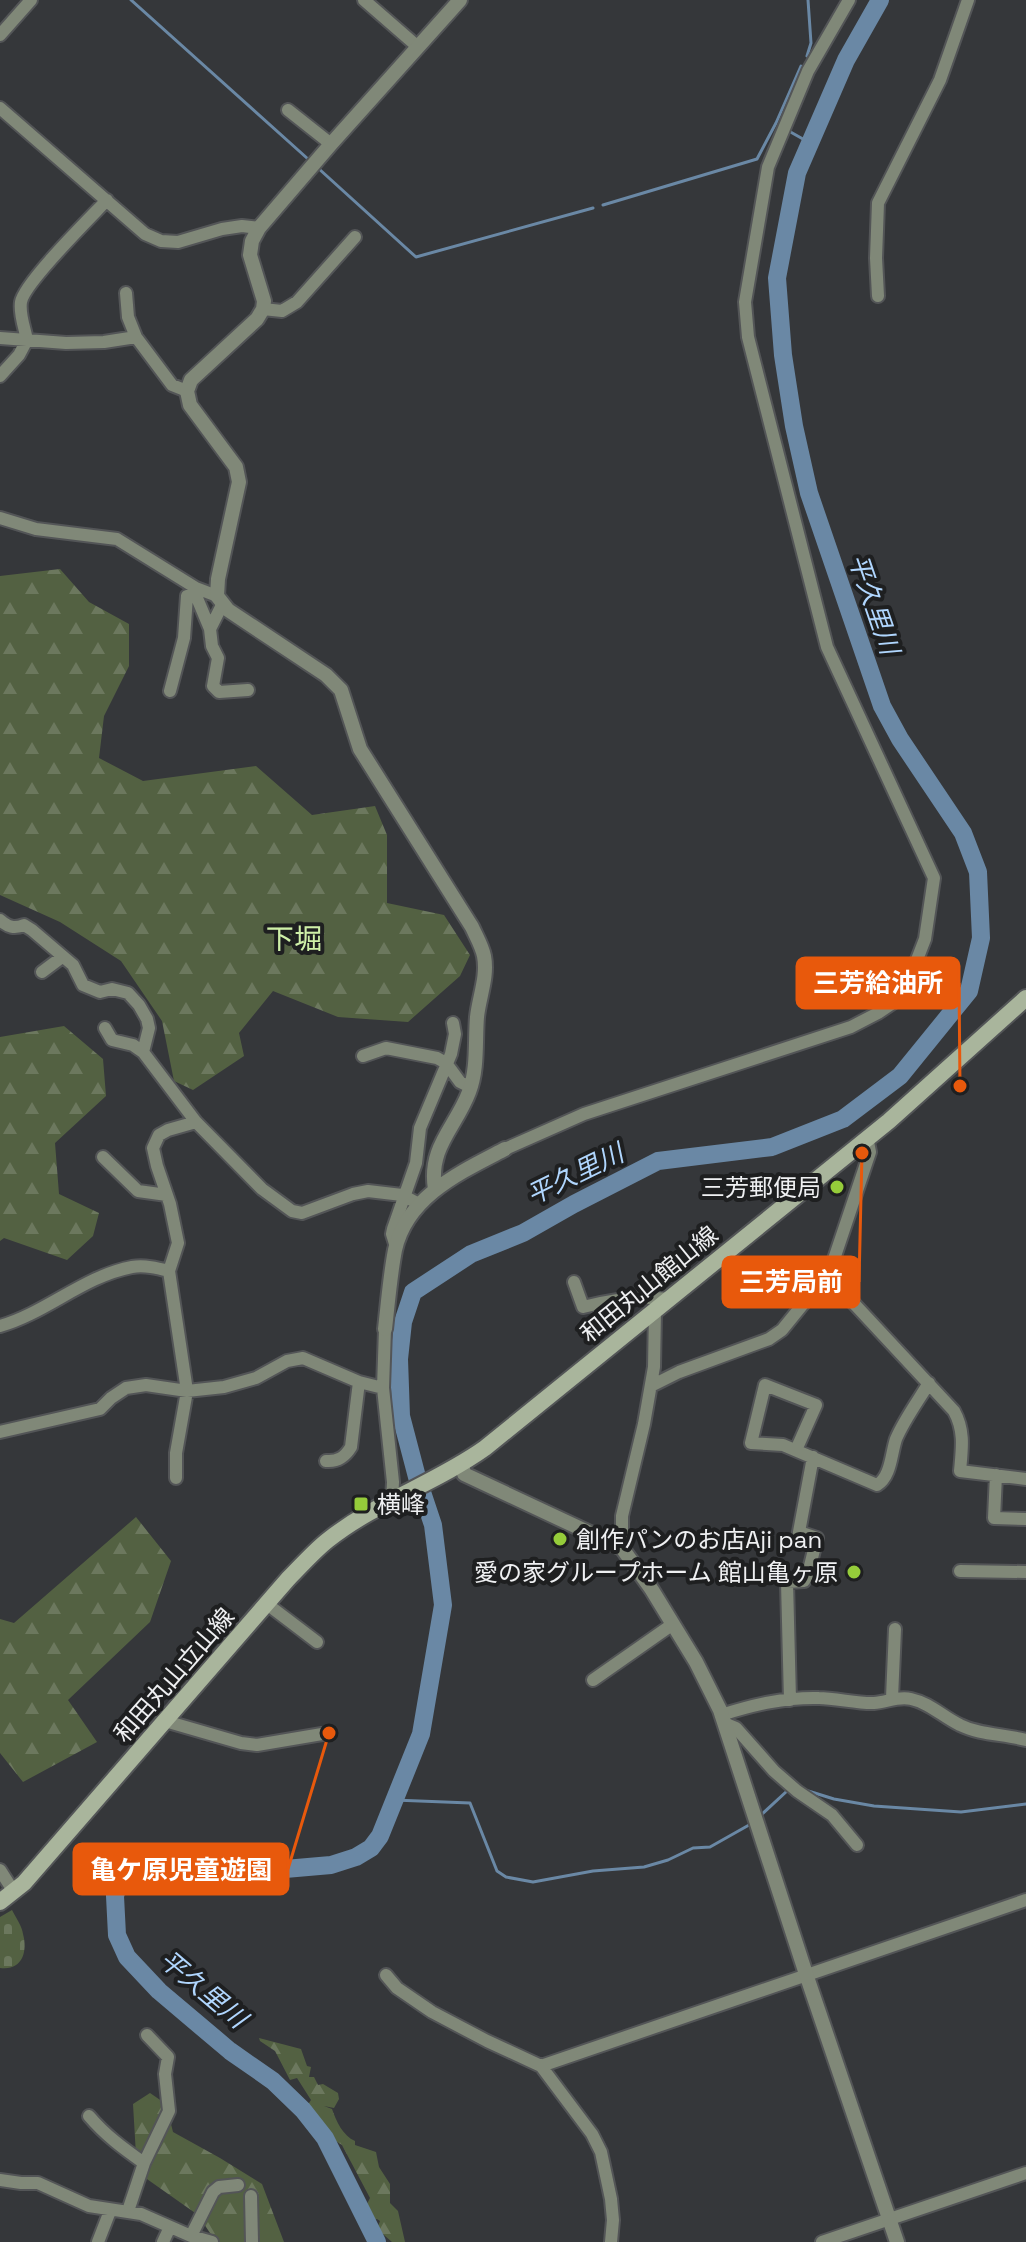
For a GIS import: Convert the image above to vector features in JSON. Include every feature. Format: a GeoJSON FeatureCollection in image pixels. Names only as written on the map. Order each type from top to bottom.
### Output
{"type":"FeatureCollection","features":[{"type":"Feature","properties":{"kind":"main road","name":"和田丸山館山線"},"geometry":{"type":"LineString","coordinates":[[396,1499],[459,1466],[670,1299],[1023,1008]]}},
{"type":"Feature","properties":{"kind":"main road","name":"和田丸山立山線"},"geometry":{"type":"LineString","coordinates":[[0,1902],[38,1868],[304,1563],[329,1540],[396,1499]]}},
{"type":"Feature","properties":{"kind":"street"},"geometry":{"type":"LineString","coordinates":[[0,35],[31,0]]}},
{"type":"Feature","properties":{"kind":"street"},"geometry":{"type":"LineString","coordinates":[[364,0],[418,47]]}},
{"type":"Feature","properties":{"kind":"street"},"geometry":{"type":"LineString","coordinates":[[210,629],[220,600],[218,579],[239,482],[236,467],[225,449],[190,405],[187,391],[191,380],[257,319],[263,309],[264,301],[250,255],[252,241],[259,228],[460,0]]}},
{"type":"Feature","properties":{"kind":"street"},"geometry":{"type":"LineString","coordinates":[[396,1499],[383,1388],[385,1329],[396,1247],[419,1204],[452,1177],[505,1149],[584,1114],[851,1027],[878,1013],[903,996],[925,939],[934,878],[827,647],[748,337],[745,302],[768,167],[808,71],[849,0]]}},
{"type":"Feature","properties":{"kind":"street"},"geometry":{"type":"LineString","coordinates":[[878,296],[878,203],[940,80],[968,0]]}},
{"type":"Feature","properties":{"kind":"street"},"geometry":{"type":"LineString","coordinates":[[0,108],[145,234],[161,241],[178,242],[222,229],[242,226],[259,228]]}},
{"type":"Feature","properties":{"kind":"street"},"geometry":{"type":"LineString","coordinates":[[288,110],[331,144]]}},
{"type":"Feature","properties":{"kind":"street"},"geometry":{"type":"LineString","coordinates":[[0,376],[19,355],[27,340],[20,308],[21,298],[52,259],[107,200]]}},
{"type":"Feature","properties":{"kind":"street"},"geometry":{"type":"LineString","coordinates":[[263,309],[282,311],[297,302],[355,237]]}},
{"type":"Feature","properties":{"kind":"street"},"geometry":{"type":"LineString","coordinates":[[126,293],[128,317],[136,337],[172,385],[187,391]]}},
{"type":"Feature","properties":{"kind":"street"},"geometry":{"type":"LineString","coordinates":[[0,338],[104,342],[136,337]]}},
{"type":"Feature","properties":{"kind":"street"},"geometry":{"type":"LineString","coordinates":[[0,518],[36,529],[117,539],[220,600],[228,610],[326,675],[341,690],[360,749],[472,927],[484,954],[485,975],[477,1015],[473,1078],[435,1159],[435,1189]]}},
{"type":"Feature","properties":{"kind":"street"},"geometry":{"type":"LineString","coordinates":[[170,691],[184,638],[187,596],[192,594],[197,598],[210,629],[212,646],[218,658],[213,686],[219,692],[248,690]]}},
{"type":"Feature","properties":{"kind":"street"},"geometry":{"type":"LineString","coordinates":[[0,920],[5,925],[16,928],[24,925],[32,930],[73,965],[83,985],[100,992],[112,989],[128,993],[147,1019],[149,1028],[143,1052]]}},
{"type":"Feature","properties":{"kind":"street"},"geometry":{"type":"LineString","coordinates":[[42,972],[62,957]]}},
{"type":"Feature","properties":{"kind":"street"},"geometry":{"type":"LineString","coordinates":[[396,1247],[392,1234],[416,1163],[420,1128],[451,1054],[455,1034],[453,1023]]}},
{"type":"Feature","properties":{"kind":"street"},"geometry":{"type":"LineString","coordinates":[[105,1028],[112,1040],[133,1045],[143,1052],[196,1122],[262,1189],[292,1211],[302,1213],[368,1191],[385,1192],[419,1204]]}},
{"type":"Feature","properties":{"kind":"street"},"geometry":{"type":"LineString","coordinates":[[363,1056],[386,1048],[437,1058],[446,1063],[460,1082],[470,1087]]}},
{"type":"Feature","properties":{"kind":"street"},"geometry":{"type":"LineString","coordinates":[[176,1478],[176,1453],[187,1391],[169,1271],[178,1243],[153,1148],[159,1135],[196,1122]]}},
{"type":"Feature","properties":{"kind":"street"},"geometry":{"type":"LineString","coordinates":[[651,1386],[679,1372],[769,1339],[782,1330],[830,1271],[870,1152],[867,1137]]}},
{"type":"Feature","properties":{"kind":"street"},"geometry":{"type":"LineString","coordinates":[[103,1157],[138,1191],[167,1195]]}},
{"type":"Feature","properties":{"kind":"street"},"geometry":{"type":"LineString","coordinates":[[0,1326],[24,1319],[104,1276],[133,1267],[148,1266],[169,1271]]}},
{"type":"Feature","properties":{"kind":"street"},"geometry":{"type":"LineString","coordinates":[[830,1271],[833,1281],[954,1411],[961,1424],[963,1439],[960,1471],[1026,1479]]}},
{"type":"Feature","properties":{"kind":"street"},"geometry":{"type":"LineString","coordinates":[[574,1282],[583,1307],[645,1296],[670,1299]]}},
{"type":"Feature","properties":{"kind":"street"},"geometry":{"type":"LineString","coordinates":[[622,1548],[622,1516],[654,1367],[655,1311]]}},
{"type":"Feature","properties":{"kind":"street"},"geometry":{"type":"LineString","coordinates":[[0,1432],[100,1409],[126,1388],[146,1385],[187,1391],[224,1387],[256,1378],[287,1361],[303,1358],[359,1382],[383,1388]]}},
{"type":"Feature","properties":{"kind":"street"},"geometry":{"type":"LineString","coordinates":[[326,1461],[345,1457],[351,1447],[359,1382]]}},
{"type":"Feature","properties":{"kind":"street"},"geometry":{"type":"LineString","coordinates":[[796,1450],[816,1405],[765,1385],[751,1443],[783,1445],[877,1485],[882,1482],[893,1456],[896,1440],[929,1383]]}},
{"type":"Feature","properties":{"kind":"street"},"geometry":{"type":"LineString","coordinates":[[790,1700],[787,1582],[804,1581],[817,1538],[799,1532],[813,1457]]}},
{"type":"Feature","properties":{"kind":"street"},"geometry":{"type":"LineString","coordinates":[[459,1466],[464,1474],[622,1548],[696,1662],[723,1719],[897,2242]]}},
{"type":"Feature","properties":{"kind":"street"},"geometry":{"type":"LineString","coordinates":[[996,1475],[994,1518],[1026,1519]]}},
{"type":"Feature","properties":{"kind":"street"},"geometry":{"type":"LineString","coordinates":[[960,1571],[1026,1572]]}},
{"type":"Feature","properties":{"kind":"street"},"geometry":{"type":"LineString","coordinates":[[267,1604],[317,1642]]}},
{"type":"Feature","properties":{"kind":"street"},"geometry":{"type":"LineString","coordinates":[[593,1680],[673,1624]]}},
{"type":"Feature","properties":{"kind":"street"},"geometry":{"type":"LineString","coordinates":[[892,1698],[895,1629]]}},
{"type":"Feature","properties":{"kind":"street"},"geometry":{"type":"LineString","coordinates":[[723,1719],[766,1702],[816,1697],[873,1703],[892,1698],[910,1698],[976,1732],[1026,1740]]}},
{"type":"Feature","properties":{"kind":"street"},"geometry":{"type":"LineString","coordinates":[[723,1719],[736,1728],[774,1771],[832,1815],[857,1845]]}},
{"type":"Feature","properties":{"kind":"street"},"geometry":{"type":"LineString","coordinates":[[165,1721],[257,1745],[322,1734]]}},
{"type":"Feature","properties":{"kind":"street"},"geometry":{"type":"LineString","coordinates":[[0,1870],[14,1892]]}},
{"type":"Feature","properties":{"kind":"street"},"geometry":{"type":"LineString","coordinates":[[541,2066],[1026,1900]]}},
{"type":"Feature","properties":{"kind":"street"},"geometry":{"type":"LineString","coordinates":[[386,1975],[397,1988],[432,2012],[541,2066],[592,2134],[601,2152],[611,2192],[611,2242]]}},
{"type":"Feature","properties":{"kind":"street"},"geometry":{"type":"LineString","coordinates":[[128,2211],[144,2163],[169,2111],[165,2074],[168,2057],[147,2035]]}},
{"type":"Feature","properties":{"kind":"street"},"geometry":{"type":"LineString","coordinates":[[89,2116],[119,2145],[144,2163]]}},
{"type":"Feature","properties":{"kind":"street"},"geometry":{"type":"LineString","coordinates":[[822,2242],[1026,2173]]}},
{"type":"Feature","properties":{"kind":"street"},"geometry":{"type":"LineString","coordinates":[[0,2180],[38,2183],[89,2206],[128,2211],[212,2242]]}},
{"type":"Feature","properties":{"kind":"street"},"geometry":{"type":"LineString","coordinates":[[191,2236],[213,2192],[219,2187],[238,2185]]}},
{"type":"Feature","properties":{"kind":"street"},"geometry":{"type":"LineString","coordinates":[[251,2196],[252,2242]]}},
{"type":"Feature","properties":{"kind":"street"},"geometry":{"type":"LineString","coordinates":[[98,2242],[110,2211]]}},
{"type":"Feature","properties":{"kind":"street"},"geometry":{"type":"LineString","coordinates":[[163,2242],[170,2227]]}},
{"type":"Feature","properties":{"kind":"green space"},"geometry":{"type":"Polygon","coordinates":[[[60,569],[89,602],[129,624],[129,666],[104,716],[99,758],[143,781],[256,766],[312,815],[375,806],[387,835],[387,903],[444,915],[470,955],[460,976],[408,1022],[338,1017],[273,991],[239,1033],[244,1056],[193,1090],[174,1081],[162,1021],[121,961],[60,922],[0,895],[0,576],[60,569]]]}},
{"type":"Feature","properties":{"kind":"green space"},"geometry":{"type":"Polygon","coordinates":[[[64,1026],[103,1059],[106,1096],[55,1143],[59,1194],[99,1213],[93,1236],[67,1260],[4,1238],[0,1241],[0,1037],[64,1026]]]}},
{"type":"Feature","properties":{"kind":"green space"},"geometry":{"type":"Polygon","coordinates":[[[136,1517],[171,1561],[150,1622],[68,1700],[97,1742],[23,1782],[0,1753],[0,1619],[14,1623],[136,1517]]]}},
{"type":"Feature","properties":{"kind":"green space"},"geometry":{"type":"Polygon","coordinates":[[[12,1910],[22,1931],[24,1953],[14,1966],[0,1968],[0,1917],[12,1910]]]}},
{"type":"Feature","properties":{"kind":"green space"},"geometry":{"type":"Polygon","coordinates":[[[259,2038],[301,2049],[307,2066],[311,2067],[309,2077],[314,2077],[318,2085],[323,2084],[338,2093],[339,2099],[334,2108],[324,2106],[332,2109],[340,2128],[355,2141],[355,2145],[376,2152],[379,2167],[390,2184],[390,2203],[398,2211],[405,2242],[392,2242],[377,2229],[380,2221],[374,2220],[366,2206],[370,2198],[342,2145],[326,2135],[311,2117],[307,2106],[311,2100],[297,2078],[290,2080],[275,2051],[259,2038]]]}},
{"type":"Feature","properties":{"kind":"green space"},"geometry":{"type":"Polygon","coordinates":[[[150,2093],[166,2104],[173,2132],[262,2184],[284,2242],[216,2242],[198,2215],[137,2172],[133,2104],[150,2093]]]}},
{"type":"Feature","properties":{"kind":"waterway"},"geometry":{"type":"LineString","coordinates":[[131,0],[308,159]]}},
{"type":"Feature","properties":{"kind":"waterway"},"geometry":{"type":"LineString","coordinates":[[807,56],[811,43],[808,0]]}},
{"type":"Feature","properties":{"kind":"waterway","name":"平久里川"},"geometry":{"type":"LineString","coordinates":[[377,2242],[325,2138],[303,2110],[273,2081],[230,2051],[159,1991],[127,1957],[117,1935],[115,1896],[121,1875],[136,1863],[156,1855],[174,1852],[187,1854],[206,1865],[258,1874],[331,1865],[356,1857],[371,1848],[380,1836],[421,1734],[443,1605],[433,1525],[401,1416],[399,1359],[403,1322],[413,1292],[471,1254],[523,1233],[658,1161],[772,1147],[843,1119],[900,1076],[969,991],[981,938],[978,872],[963,833],[900,739],[882,706],[809,493],[783,355],[777,278],[797,173],[846,60],[880,0]]}},
{"type":"Feature","properties":{"kind":"waterway"},"geometry":{"type":"LineString","coordinates":[[603,205],[757,159],[801,66]]}},
{"type":"Feature","properties":{"kind":"waterway"},"geometry":{"type":"LineString","coordinates":[[787,130],[810,143]]}},
{"type":"Feature","properties":{"kind":"waterway"},"geometry":{"type":"LineString","coordinates":[[318,168],[416,257],[593,208]]}},
{"type":"Feature","properties":{"kind":"waterway"},"geometry":{"type":"LineString","coordinates":[[805,1790],[874,1806],[961,1812],[1026,1804]]}},
{"type":"Feature","properties":{"kind":"waterway"},"geometry":{"type":"LineString","coordinates":[[760,1816],[787,1791]]}},
{"type":"Feature","properties":{"kind":"waterway"},"geometry":{"type":"LineString","coordinates":[[394,1800],[470,1803],[497,1871],[506,1877],[533,1882],[593,1871],[644,1867],[693,1848],[710,1847],[749,1825]]}},
{"type":"Feature","properties":{"kind":"place","name":"三芳給油所"},"geometry":{"type":"Point","coordinates":[960,1086]}},
{"type":"Feature","properties":{"kind":"place","name":"三芳局前"},"geometry":{"type":"Point","coordinates":[862,1153]}},
{"type":"Feature","properties":{"kind":"place","name":"三芳郵便局"},"geometry":{"type":"Point","coordinates":[837,1187]}},
{"type":"Feature","properties":{"kind":"place","name":"横峰"},"geometry":{"type":"Point","coordinates":[361,1504]}},
{"type":"Feature","properties":{"kind":"place","name":"創作パンのお店Aji pan"},"geometry":{"type":"Point","coordinates":[560,1539]}},
{"type":"Feature","properties":{"kind":"place","name":"愛の家グループホーム 館山亀ヶ原"},"geometry":{"type":"Point","coordinates":[854,1572]}},
{"type":"Feature","properties":{"kind":"place","name":"亀ケ原児童遊園"},"geometry":{"type":"Point","coordinates":[329,1733]}},
{"type":"Feature","properties":{"kind":"district","name":"下堀"},"geometry":{"type":"Point","coordinates":[294,939]}}]}
